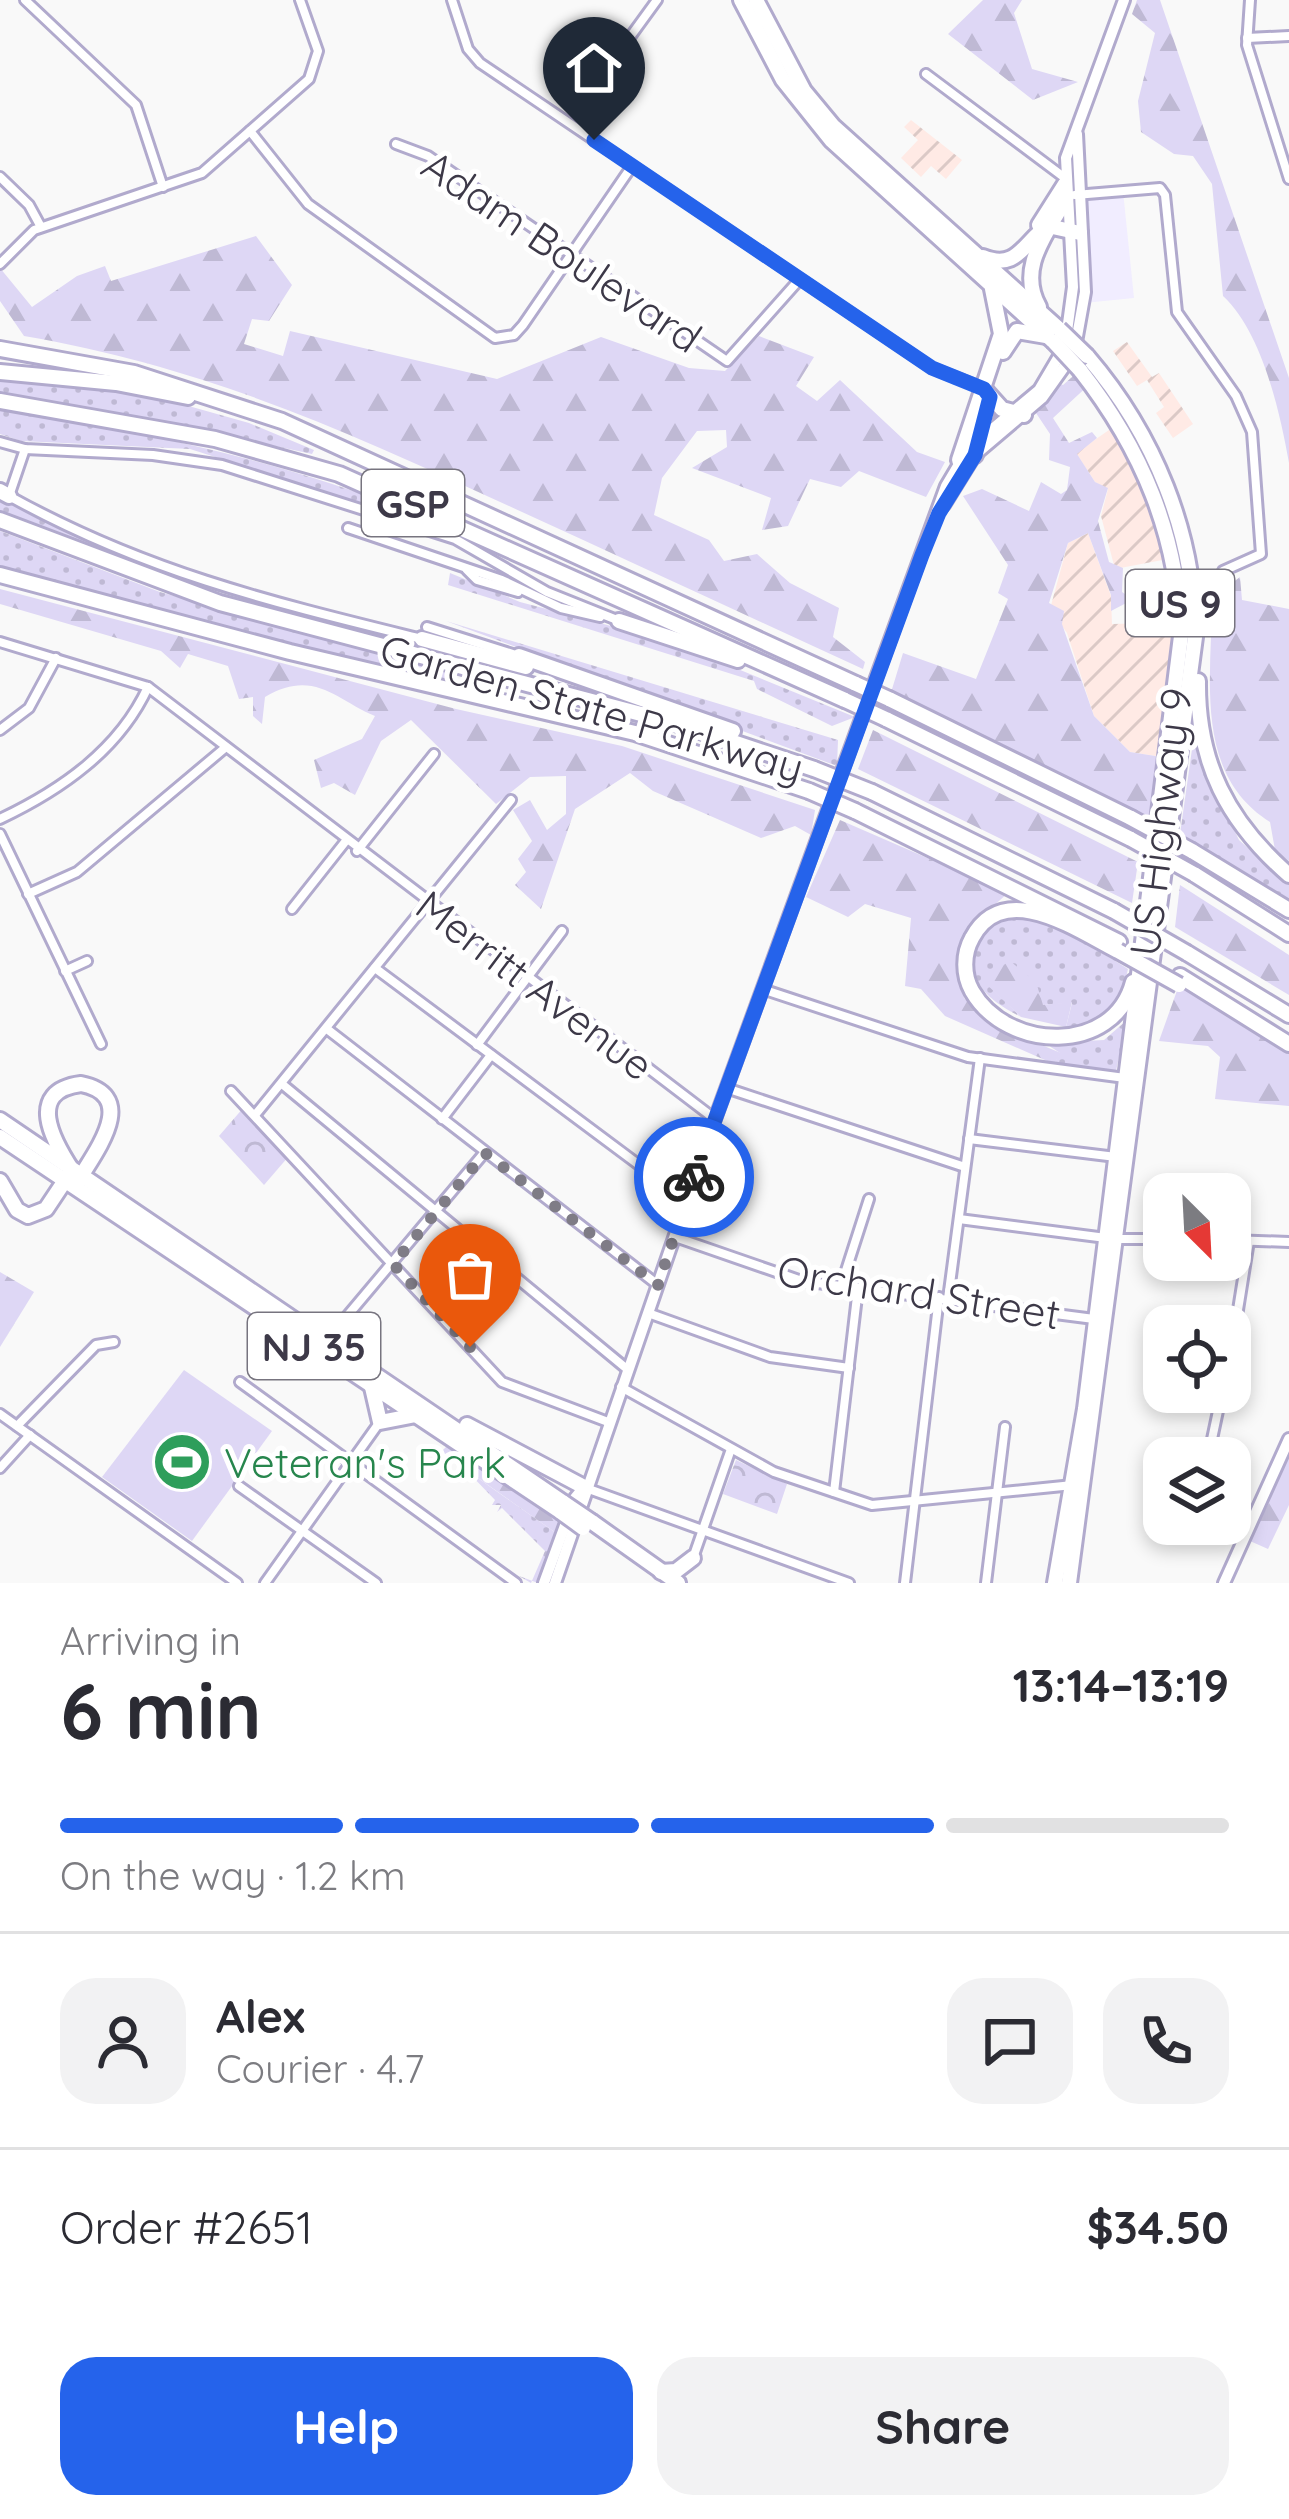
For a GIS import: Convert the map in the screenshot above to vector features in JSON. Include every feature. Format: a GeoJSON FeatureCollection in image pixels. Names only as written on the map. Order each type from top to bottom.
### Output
{"type":"FeatureCollection","features":[{"type":"Feature","properties":{"kind":"highway","name":"US Highway 9"},"geometry":{"type":"LineString","coordinates":[[741,0],[783,80],[831,140],[1084,363],[1127,408],[1170,496],[1192,583],[1195,646],[1079,1520],[1066,1583]]}},
{"type":"Feature","properties":{"kind":"highway","name":"US Highway 9"},"geometry":{"type":"LineString","coordinates":[[756,0],[815,105],[1044,316],[1054,336]]}},
{"type":"Feature","properties":{"kind":"highway"},"geometry":{"type":"LineString","coordinates":[[974,254],[1004,263],[1016,259],[1041,234],[1069,188]]}},
{"type":"Feature","properties":{"kind":"highway"},"geometry":{"type":"LineString","coordinates":[[1041,234],[1074,235]]}},
{"type":"Feature","properties":{"kind":"highway"},"geometry":{"type":"LineString","coordinates":[[1041,234],[1030,283],[1044,316]]}},
{"type":"Feature","properties":{"kind":"highway"},"geometry":{"type":"LineString","coordinates":[[975,455],[1002,331],[991,284]]}},
{"type":"Feature","properties":{"kind":"highway"},"geometry":{"type":"LineString","coordinates":[[959,460],[1011,335],[1024,330],[1054,336]]}},
{"type":"Feature","properties":{"kind":"highway","name":"GSP"},"geometry":{"type":"LineString","coordinates":[[0,349],[183,387],[369,459],[889,699],[1131,818],[1289,910]]}},
{"type":"Feature","properties":{"kind":"highway","name":"US Highway 9"},"geometry":{"type":"LineString","coordinates":[[1054,1583],[1113,1238],[1125,1078],[1180,663],[1178,584],[1145,472],[1084,363]]}},
{"type":"Feature","properties":{"kind":"highway"},"geometry":{"type":"LineString","coordinates":[[0,372],[184,396],[369,459]]}},
{"type":"Feature","properties":{"kind":"highway"},"geometry":{"type":"LineString","coordinates":[[989,390],[1019,412]]}},
{"type":"Feature","properties":{"kind":"highway","name":"Garden State Parkway"},"geometry":{"type":"LineString","coordinates":[[0,401],[214,439],[339,474],[886,719],[1131,839],[1289,934]]}},
{"type":"Feature","properties":{"kind":"highway","name":"Garden State Parkway"},"geometry":{"type":"LineString","coordinates":[[0,520],[220,603],[679,724],[814,769],[872,792],[1114,911],[1289,1015]]}},
{"type":"Feature","properties":{"kind":"highway","name":"Garden State Parkway"},"geometry":{"type":"LineString","coordinates":[[0,575],[313,658],[635,733],[855,811],[1118,946]]}},
{"type":"Feature","properties":{"kind":"highway"},"geometry":{"type":"LineString","coordinates":[[619,620],[800,680]]}},
{"type":"Feature","properties":{"kind":"highway"},"geometry":{"type":"LineString","coordinates":[[424,633],[607,687]]}},
{"type":"Feature","properties":{"kind":"highway"},"geometry":{"type":"LineString","coordinates":[[1195,646],[1201,735],[1216,786],[1244,830],[1289,874]]}},
{"type":"Feature","properties":{"kind":"highway"},"geometry":{"type":"LineString","coordinates":[[519,656],[765,743],[814,769]]}},
{"type":"Feature","properties":{"kind":"highway"},"geometry":{"type":"LineString","coordinates":[[1155,860],[1131,990],[1119,1015],[1103,1028],[1071,1037],[1024,1028],[981,1003],[966,973],[968,946],[977,928],[1012,909],[1039,913],[1118,946],[1179,981],[1222,1003],[1289,1043]]}},
{"type":"Feature","properties":{"kind":"highway"},"geometry":{"type":"LineString","coordinates":[[0,1181],[16,1210],[28,1216],[46,1209],[74,1178],[111,1122],[105,1097],[88,1085],[63,1089],[47,1108],[47,1131],[74,1178]]}},
{"type":"Feature","properties":{"kind":"highway","name":"NJ 35"},"geometry":{"type":"LineString","coordinates":[[0,1120],[74,1178],[370,1382],[563,1507]]}},
{"type":"Feature","properties":{"kind":"highway","name":"NJ 35"},"geometry":{"type":"LineString","coordinates":[[0,1137],[74,1178],[415,1397],[661,1577],[678,1583]]}},
{"type":"Feature","properties":{"kind":"highway"},"geometry":{"type":"LineString","coordinates":[[370,1382],[378,1397],[380,1422],[397,1415],[421,1416]]}},
{"type":"Feature","properties":{"kind":"highway"},"geometry":{"type":"LineString","coordinates":[[415,1397],[584,1487]]}},
{"type":"Feature","properties":{"kind":"highway"},"geometry":{"type":"LineString","coordinates":[[661,1577],[693,1558]]}},
{"type":"Feature","properties":{"kind":"highway"},"geometry":{"type":"LineString","coordinates":[[693,1558],[694,1583]]}},
{"type":"Feature","properties":{"kind":"street"},"geometry":{"type":"LineString","coordinates":[[25,0],[136,105],[163,187]]}},
{"type":"Feature","properties":{"kind":"street"},"geometry":{"type":"LineString","coordinates":[[0,264],[41,227],[202,173],[250,131],[315,67],[316,37],[300,0]]}},
{"type":"Feature","properties":{"kind":"street"},"geometry":{"type":"LineString","coordinates":[[452,0],[468,49],[480,63],[932,368],[989,390]]}},
{"type":"Feature","properties":{"kind":"street"},"geometry":{"type":"LineString","coordinates":[[609,66],[657,0]]}},
{"type":"Feature","properties":{"kind":"street"},"geometry":{"type":"LineString","coordinates":[[1069,188],[1077,134],[1124,0]]}},
{"type":"Feature","properties":{"kind":"street"},"geometry":{"type":"LineString","coordinates":[[1250,0],[1247,38],[1289,179]]}},
{"type":"Feature","properties":{"kind":"street"},"geometry":{"type":"LineString","coordinates":[[1247,38],[1289,35]]}},
{"type":"Feature","properties":{"kind":"street"},"geometry":{"type":"LineString","coordinates":[[926,74],[1069,188],[1160,188],[1165,195],[1177,312],[1237,396],[1255,448],[1262,554],[1223,571]]}},
{"type":"Feature","properties":{"kind":"street"},"geometry":{"type":"LineString","coordinates":[[250,131],[308,204],[495,338],[506,339],[520,328],[632,166]]}},
{"type":"Feature","properties":{"kind":"street"},"geometry":{"type":"LineString","coordinates":[[939,513],[975,455],[1048,377],[1071,326],[1070,143],[1077,134]]}},
{"type":"Feature","properties":{"kind":"street","name":"Adam Boulevard"},"geometry":{"type":"LineString","coordinates":[[396,144],[428,156],[727,362],[799,280]]}},
{"type":"Feature","properties":{"kind":"street"},"geometry":{"type":"LineString","coordinates":[[0,176],[29,205],[41,227]]}},
{"type":"Feature","properties":{"kind":"street"},"geometry":{"type":"LineString","coordinates":[[555,1583],[562,1550],[726,1088],[959,460],[979,439],[1019,412]]}},
{"type":"Feature","properties":{"kind":"street"},"geometry":{"type":"LineString","coordinates":[[0,442],[25,449],[166,456],[222,465],[455,539],[547,592],[619,620]]}},
{"type":"Feature","properties":{"kind":"street"},"geometry":{"type":"LineString","coordinates":[[25,449],[4,494],[147,564],[519,656]]}},
{"type":"Feature","properties":{"kind":"street"},"geometry":{"type":"LineString","coordinates":[[348,528],[465,567],[477,580],[560,608],[619,620]]}},
{"type":"Feature","properties":{"kind":"street"},"geometry":{"type":"LineString","coordinates":[[0,642],[148,687],[345,842],[292,909]]}},
{"type":"Feature","properties":{"kind":"street"},"geometry":{"type":"LineString","coordinates":[[0,730],[28,708],[56,658]]}},
{"type":"Feature","properties":{"kind":"street"},"geometry":{"type":"LineString","coordinates":[[0,819],[67,784],[132,721],[148,687]]}},
{"type":"Feature","properties":{"kind":"street"},"geometry":{"type":"LineString","coordinates":[[28,894],[77,872],[226,747]]}},
{"type":"Feature","properties":{"kind":"street"},"geometry":{"type":"LineString","coordinates":[[357,851],[434,754]]}},
{"type":"Feature","properties":{"kind":"street"},"geometry":{"type":"LineString","coordinates":[[256,1115],[511,800]]}},
{"type":"Feature","properties":{"kind":"street"},"geometry":{"type":"LineString","coordinates":[[0,834],[101,1045]]}},
{"type":"Feature","properties":{"kind":"street","name":"Merritt Avenue"},"geometry":{"type":"LineString","coordinates":[[345,842],[715,1119]]}},
{"type":"Feature","properties":{"kind":"street"},"geometry":{"type":"LineString","coordinates":[[477,1045],[562,932]]}},
{"type":"Feature","properties":{"kind":"street"},"geometry":{"type":"LineString","coordinates":[[65,970],[87,961]]}},
{"type":"Feature","properties":{"kind":"street"},"geometry":{"type":"LineString","coordinates":[[374,968],[686,1200]]}},
{"type":"Feature","properties":{"kind":"street"},"geometry":{"type":"LineString","coordinates":[[762,989],[980,1058],[1125,1078]]}},
{"type":"Feature","properties":{"kind":"street"},"geometry":{"type":"LineString","coordinates":[[327,1029],[658,1285]]}},
{"type":"Feature","properties":{"kind":"street"},"geometry":{"type":"LineString","coordinates":[[442,1119],[491,1054]]}},
{"type":"Feature","properties":{"kind":"street"},"geometry":{"type":"LineString","coordinates":[[905,1583],[980,1058]]}},
{"type":"Feature","properties":{"kind":"street"},"geometry":{"type":"LineString","coordinates":[[282,1084],[627,1369]]}},
{"type":"Feature","properties":{"kind":"street"},"geometry":{"type":"LineString","coordinates":[[726,1088],[965,1167]]}},
{"type":"Feature","properties":{"kind":"street"},"geometry":{"type":"LineString","coordinates":[[231,1091],[502,1382],[608,1422]]}},
{"type":"Feature","properties":{"kind":"street"},"geometry":{"type":"LineString","coordinates":[[969,1139],[1116,1157]]}},
{"type":"Feature","properties":{"kind":"street"},"geometry":{"type":"LineString","coordinates":[[326,1340],[485,1153]]}},
{"type":"Feature","properties":{"kind":"street"},"geometry":{"type":"LineString","coordinates":[[841,1286],[869,1199]]}},
{"type":"Feature","properties":{"kind":"street"},"geometry":{"type":"LineString","coordinates":[[958,1219],[1143,1239]]}},
{"type":"Feature","properties":{"kind":"street","name":"Orchard Street"},"geometry":{"type":"LineString","coordinates":[[674,1236],[784,1276],[1097,1319]]}},
{"type":"Feature","properties":{"kind":"street"},"geometry":{"type":"LineString","coordinates":[[1251,1240],[1289,1242]]}},
{"type":"Feature","properties":{"kind":"street"},"geometry":{"type":"LineString","coordinates":[[835,1492],[858,1288]]}},
{"type":"Feature","properties":{"kind":"street"},"geometry":{"type":"LineString","coordinates":[[648,1312],[770,1357],[850,1368]]}},
{"type":"Feature","properties":{"kind":"street"},"geometry":{"type":"LineString","coordinates":[[17,1426],[96,1345],[113,1342]]}},
{"type":"Feature","properties":{"kind":"street"},"geometry":{"type":"LineString","coordinates":[[240,1382],[516,1583]]}},
{"type":"Feature","properties":{"kind":"street"},"geometry":{"type":"LineString","coordinates":[[621,1387],[774,1472],[872,1505],[1074,1485]]}},
{"type":"Feature","properties":{"kind":"street"},"geometry":{"type":"LineString","coordinates":[[0,1414],[237,1583]]}},
{"type":"Feature","properties":{"kind":"street"},"geometry":{"type":"LineString","coordinates":[[265,1583],[380,1422]]}},
{"type":"Feature","properties":{"kind":"street"},"geometry":{"type":"LineString","coordinates":[[986,1583],[1004,1427]]}},
{"type":"Feature","properties":{"kind":"street"},"geometry":{"type":"LineString","coordinates":[[0,1468],[30,1435]]}},
{"type":"Feature","properties":{"kind":"street"},"geometry":{"type":"LineString","coordinates":[[1251,1517],[1289,1439]]}},
{"type":"Feature","properties":{"kind":"street"},"geometry":{"type":"LineString","coordinates":[[693,1558],[731,1449]]}},
{"type":"Feature","properties":{"kind":"street"},"geometry":{"type":"LineString","coordinates":[[239,1486],[376,1583]]}},
{"type":"Feature","properties":{"kind":"street"},"geometry":{"type":"LineString","coordinates":[[584,1487],[849,1583]]}},
{"type":"Feature","properties":{"kind":"street"},"geometry":{"type":"LineString","coordinates":[[1224,1583],[1239,1545]]}},
{"type":"Feature","properties":{"kind":"street"},"geometry":{"type":"LineString","coordinates":[[544,1583],[562,1550]]}},
{"type":"Feature","properties":{"kind":"shaded area"},"geometry":{"type":"Polygon","coordinates":[[[911,120],[962,160],[946,179],[931,166],[921,177],[901,158],[918,140],[904,127],[911,120]]]}},
{"type":"Feature","properties":{"kind":"shaded area"},"geometry":{"type":"Polygon","coordinates":[[[1123,191],[1134,298],[1084,303],[1077,195],[1123,191]]]}},
{"type":"Feature","properties":{"kind":"shaded area"},"geometry":{"type":"Polygon","coordinates":[[[1127,342],[1152,377],[1159,373],[1193,424],[1173,438],[1156,413],[1164,407],[1147,380],[1137,386],[1113,351],[1127,342]]]}},
{"type":"Feature","properties":{"kind":"shaded area"},"geometry":{"type":"Polygon","coordinates":[[[1119,423],[1173,558],[1115,569],[1101,516],[1108,489],[1095,482],[1076,453],[1119,423]]]}},
{"type":"Feature","properties":{"kind":"shaded area"},"geometry":{"type":"Polygon","coordinates":[[[1088,533],[1111,596],[1112,624],[1154,623],[1180,606],[1168,758],[1130,752],[1094,716],[1067,633],[1050,609],[1068,543],[1088,533]]]}},
{"type":"Feature","properties":{"kind":"green space"},"geometry":{"type":"Polygon","coordinates":[[[983,0],[1022,0],[1014,13],[1032,69],[1078,82],[1033,100],[948,34],[983,0]]]}},
{"type":"Feature","properties":{"kind":"green space"},"geometry":{"type":"Polygon","coordinates":[[[1137,0],[1160,0],[1289,378],[1289,463],[1259,351],[1223,296],[1212,184],[1193,156],[1174,154],[1141,132],[1138,101],[1155,33],[1132,14],[1137,0]]]}},
{"type":"Feature","properties":{"kind":"green space"},"geometry":{"type":"Polygon","coordinates":[[[256,236],[292,285],[269,321],[252,319],[244,344],[283,356],[290,331],[497,379],[601,337],[689,368],[725,371],[759,336],[814,357],[796,386],[817,401],[840,380],[917,452],[945,462],[926,497],[859,471],[841,487],[810,479],[788,526],[762,530],[771,498],[692,468],[727,447],[726,430],[697,431],[662,478],[654,515],[709,540],[724,561],[757,554],[790,583],[839,608],[833,637],[865,662],[863,669],[339,430],[157,366],[24,336],[0,301],[0,268],[32,307],[77,276],[105,266],[111,281],[256,236]]]}},
{"type":"Feature","properties":{"kind":"green space"},"geometry":{"type":"Polygon","coordinates":[[[1080,370],[1091,383],[1053,418],[1069,443],[1092,432],[1097,438],[1077,454],[1095,482],[1108,488],[1098,521],[1109,562],[1123,568],[1122,592],[1128,596],[1157,585],[1164,607],[1159,613],[1145,613],[1132,600],[1111,611],[1111,595],[1088,533],[1068,543],[1049,603],[1064,611],[1062,624],[1094,716],[1130,752],[1168,758],[1158,834],[889,699],[903,653],[976,679],[1008,599],[998,593],[1008,565],[963,496],[982,489],[1029,511],[1041,482],[1061,494],[1067,490],[1070,467],[1049,460],[1050,434],[1032,407],[1056,382],[1063,385],[1080,370]]]}},
{"type":"Feature","properties":{"kind":"green space"},"geometry":{"type":"Polygon","coordinates":[[[0,375],[114,385],[249,423],[314,450],[312,454],[127,414],[0,395],[0,375]]]}},
{"type":"Feature","properties":{"kind":"green space"},"geometry":{"type":"Polygon","coordinates":[[[0,409],[169,440],[280,468],[388,503],[442,525],[441,529],[190,449],[21,441],[0,434],[0,409]]]}},
{"type":"Feature","properties":{"kind":"green space"},"geometry":{"type":"Polygon","coordinates":[[[0,495],[102,550],[101,556],[0,512],[0,495]]]}},
{"type":"Feature","properties":{"kind":"green space"},"geometry":{"type":"Polygon","coordinates":[[[0,531],[160,592],[446,672],[449,682],[269,641],[0,567],[0,531]]]}},
{"type":"Feature","properties":{"kind":"green space"},"geometry":{"type":"Polygon","coordinates":[[[450,573],[520,602],[672,642],[855,717],[832,726],[757,689],[754,681],[448,585],[450,573]]]}},
{"type":"Feature","properties":{"kind":"green space"},"geometry":{"type":"Polygon","coordinates":[[[1240,577],[1242,600],[1289,609],[1289,861],[1275,850],[1270,822],[1244,801],[1227,775],[1211,715],[1212,584],[1224,589],[1240,577]]]}},
{"type":"Feature","properties":{"kind":"green space"},"geometry":{"type":"Polygon","coordinates":[[[0,589],[456,709],[622,746],[815,810],[811,835],[795,826],[761,838],[653,791],[630,773],[575,809],[541,909],[515,885],[526,872],[518,859],[532,841],[513,810],[530,800],[547,830],[566,814],[566,776],[530,777],[496,804],[411,720],[381,741],[355,795],[334,783],[321,788],[314,760],[362,739],[375,716],[324,690],[297,685],[265,697],[262,724],[253,716],[253,697],[239,699],[228,666],[188,654],[180,668],[161,651],[0,604],[0,589]]]}},
{"type":"Feature","properties":{"kind":"green space"},"geometry":{"type":"Polygon","coordinates":[[[446,621],[838,740],[837,766],[446,621]]]}},
{"type":"Feature","properties":{"kind":"green space"},"geometry":{"type":"Polygon","coordinates":[[[873,730],[1138,862],[1132,903],[858,769],[873,730]]]}},
{"type":"Feature","properties":{"kind":"green space"},"geometry":{"type":"Polygon","coordinates":[[[1193,742],[1239,840],[1289,885],[1289,902],[1180,834],[1193,742]]]}},
{"type":"Feature","properties":{"kind":"green space"},"geometry":{"type":"Polygon","coordinates":[[[840,820],[1008,893],[968,938],[962,963],[964,998],[1003,1029],[1061,1053],[1054,1064],[945,1016],[921,989],[905,986],[911,918],[865,904],[848,917],[806,897],[840,820]]]}},
{"type":"Feature","properties":{"kind":"green space"},"geometry":{"type":"Polygon","coordinates":[[[1180,885],[1289,955],[1289,995],[1175,927],[1180,885]]]}},
{"type":"Feature","properties":{"kind":"green space"},"geometry":{"type":"Polygon","coordinates":[[[1003,916],[1060,926],[1128,969],[1109,1012],[1091,1023],[1066,1027],[1072,1003],[1043,1005],[982,979],[1021,1017],[991,998],[975,973],[972,948],[1003,916]]]}},
{"type":"Feature","properties":{"kind":"green space"},"geometry":{"type":"Polygon","coordinates":[[[1010,961],[1036,982],[1043,1005],[1072,1002],[1066,1027],[1021,1017],[981,979],[1010,961]]]}},
{"type":"Feature","properties":{"kind":"green space"},"geometry":{"type":"Polygon","coordinates":[[[1179,985],[1222,1003],[1289,1044],[1289,1106],[1215,1099],[1220,1057],[1208,1046],[1159,1041],[1179,985]]]}},
{"type":"Feature","properties":{"kind":"green space"},"geometry":{"type":"Polygon","coordinates":[[[1127,1020],[1116,1071],[1054,1064],[1060,1053],[1045,1043],[1104,1040],[1127,1020]]]}},
{"type":"Feature","properties":{"kind":"green space"},"geometry":{"type":"Polygon","coordinates":[[[244,1107],[289,1156],[264,1185],[219,1136],[244,1107]]]}},
{"type":"Feature","properties":{"kind":"green space"},"geometry":{"type":"Polygon","coordinates":[[[0,1272],[34,1292],[0,1347],[0,1272]]]}},
{"type":"Feature","properties":{"kind":"green space","name":"Veteran's Park"},"geometry":{"type":"Polygon","coordinates":[[[184,1370],[272,1431],[192,1541],[102,1477],[184,1370]]]}},
{"type":"Feature","properties":{"kind":"green space"},"geometry":{"type":"Polygon","coordinates":[[[1289,1439],[1289,1505],[1268,1549],[1251,1541],[1251,1517],[1289,1439]]]}},
{"type":"Feature","properties":{"kind":"green space"},"geometry":{"type":"Polygon","coordinates":[[[450,1443],[561,1520],[556,1533],[441,1452],[450,1443]]]}},
{"type":"Feature","properties":{"kind":"green space"},"geometry":{"type":"Polygon","coordinates":[[[736,1460],[787,1484],[777,1514],[723,1494],[736,1460]]]}},
{"type":"Feature","properties":{"kind":"green space"},"geometry":{"type":"Polygon","coordinates":[[[465,1469],[556,1533],[538,1583],[532,1581],[545,1551],[502,1508],[497,1512],[501,1505],[492,1505],[495,1500],[468,1472],[463,1475],[465,1469]]]}},
{"type":"Feature","properties":{"kind":"way so far"},"geometry":{"type":"LineString","coordinates":[[470,1347],[393,1264],[485,1153],[658,1285],[694,1177]]}},
{"type":"Feature","properties":{"kind":"place","name":"Veteran's Park"},"geometry":{"type":"Point","coordinates":[182,1462]}},
{"type":"Feature","properties":{"kind":"route"},"geometry":{"type":"LineString","coordinates":[[594,140],[932,368],[984,389],[990,397],[975,455],[939,513],[922,555],[694,1177]]}}]}
